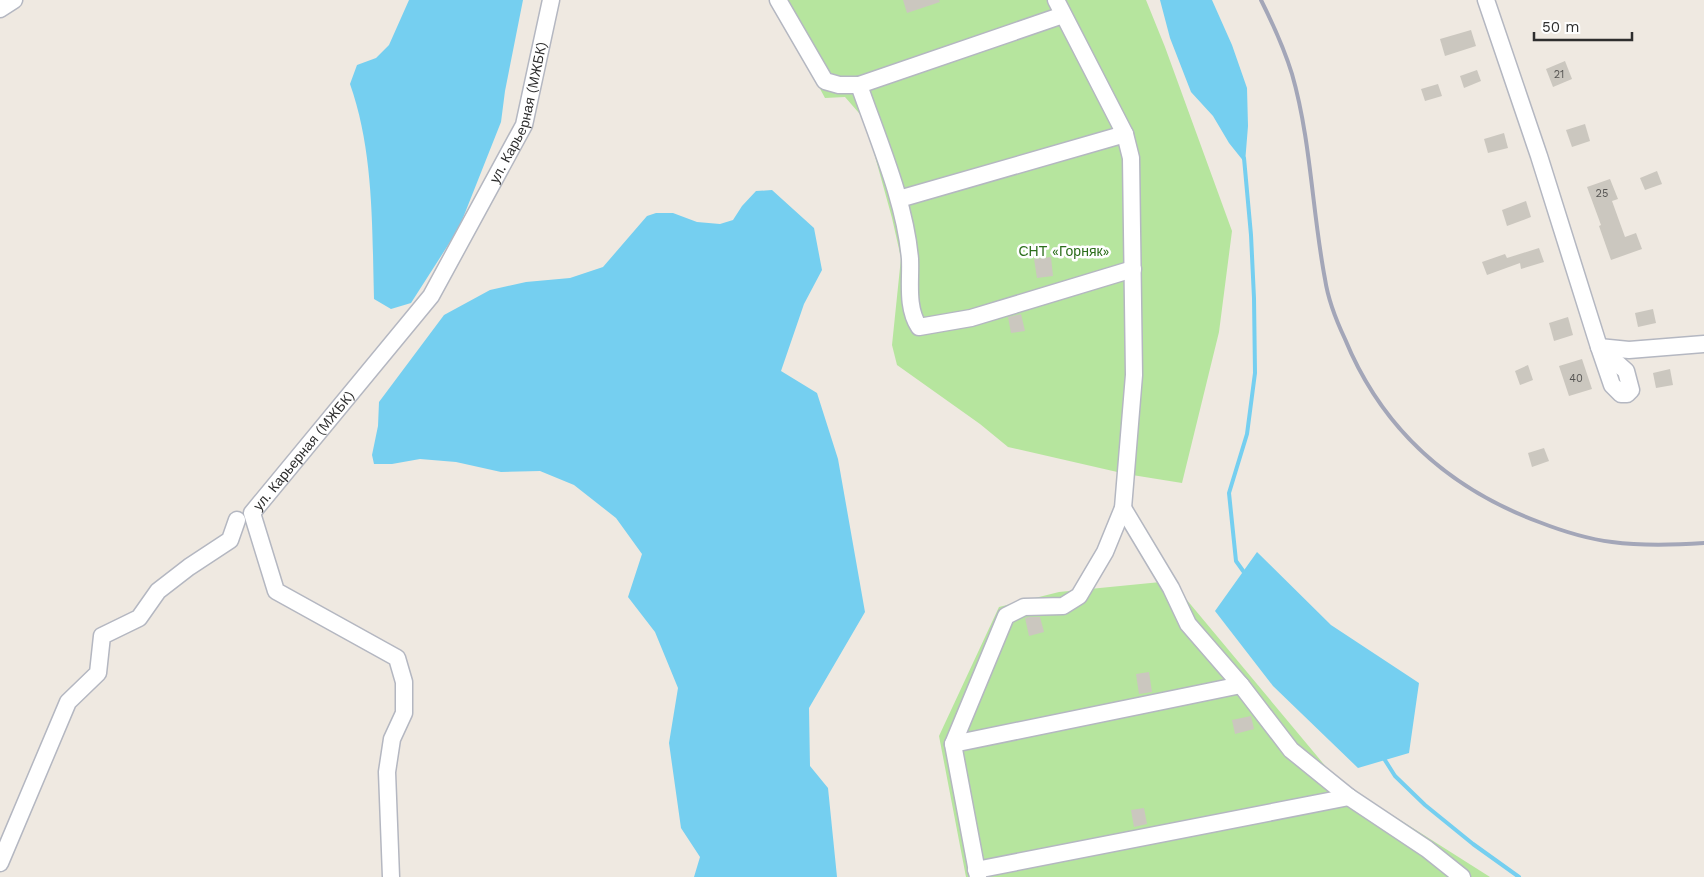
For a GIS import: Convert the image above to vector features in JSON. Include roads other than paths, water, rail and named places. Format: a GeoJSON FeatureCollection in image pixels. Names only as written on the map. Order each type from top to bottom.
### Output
{"type":"FeatureCollection","features":[{"type":"Feature","properties":{"kind":"street"},"geometry":{"type":"LineString","coordinates":[[0,9],[14,0]]}},
{"type":"Feature","properties":{"kind":"street","name":"ул. Карьерная (МЖБК)"},"geometry":{"type":"LineString","coordinates":[[391,877],[387,772],[392,739],[404,713],[404,682],[397,658],[276,591],[252,513],[431,296],[524,124],[551,0]]}},
{"type":"Feature","properties":{"kind":"street"},"geometry":{"type":"LineString","coordinates":[[778,0],[825,80],[839,85],[859,85],[1063,15]]}},
{"type":"Feature","properties":{"kind":"street"},"geometry":{"type":"LineString","coordinates":[[1056,0],[1125,134],[1131,158],[1134,374],[1123,508],[1105,552],[1080,596],[1063,606],[1024,607],[1006,616],[953,744],[977,874],[1349,797]]}},
{"type":"Feature","properties":{"kind":"street"},"geometry":{"type":"LineString","coordinates":[[1486,0],[1539,156],[1599,347],[1629,350],[1704,344]]}},
{"type":"Feature","properties":{"kind":"street"},"geometry":{"type":"LineString","coordinates":[[859,85],[898,200],[910,258],[911,298],[914,318],[919,327],[970,318],[1133,269]]}},
{"type":"Feature","properties":{"kind":"street"},"geometry":{"type":"LineString","coordinates":[[898,200],[1125,134]]}},
{"type":"Feature","properties":{"kind":"street"},"geometry":{"type":"LineString","coordinates":[[1123,508],[1171,588],[1188,624],[1241,686],[1291,750],[1349,797],[1427,849],[1462,877]]}},
{"type":"Feature","properties":{"kind":"street"},"geometry":{"type":"LineString","coordinates":[[0,863],[68,702],[98,673],[102,636],[139,618],[158,591],[189,567],[230,540],[237,520]]}},
{"type":"Feature","properties":{"kind":"street"},"geometry":{"type":"LineString","coordinates":[[953,744],[1241,686]]}},
{"type":"Feature","properties":{"kind":"water"},"geometry":{"type":"Polygon","coordinates":[[[409,0],[523,0],[505,91],[501,122],[459,228],[411,303],[391,309],[374,299],[372,217],[368,163],[364,136],[350,84],[357,65],[376,58],[389,45],[409,0]]]}},
{"type":"Feature","properties":{"kind":"water"},"geometry":{"type":"Polygon","coordinates":[[[1160,0],[1212,0],[1232,45],[1247,88],[1248,126],[1245,163],[1229,143],[1213,116],[1191,92],[1170,38],[1160,0]]]}},
{"type":"Feature","properties":{"kind":"water"},"geometry":{"type":"Polygon","coordinates":[[[772,190],[814,228],[822,270],[804,304],[781,371],[817,393],[838,459],[865,612],[809,708],[810,766],[828,788],[837,877],[694,877],[700,857],[681,828],[669,743],[678,688],[655,632],[628,597],[642,554],[616,518],[574,485],[540,471],[501,472],[456,462],[420,459],[392,464],[374,464],[372,455],[378,426],[379,402],[444,315],[490,290],[526,282],[570,278],[603,267],[647,216],[656,213],[673,213],[697,222],[720,224],[733,220],[742,206],[756,191],[772,190]]]}},
{"type":"Feature","properties":{"kind":"water"},"geometry":{"type":"Polygon","coordinates":[[[1257,552],[1331,625],[1419,683],[1409,753],[1358,768],[1273,686],[1215,611],[1257,552]]]}},
{"type":"Feature","properties":{"kind":"waterway"},"geometry":{"type":"LineString","coordinates":[[1244,158],[1251,235],[1255,373],[1247,434],[1229,493],[1236,561],[1246,575]]}},
{"type":"Feature","properties":{"kind":"waterway"},"geometry":{"type":"LineString","coordinates":[[1383,757],[1395,776],[1425,805],[1473,844],[1519,877]]}},
{"type":"Feature","properties":{"kind":"railway"},"geometry":{"type":"LineString","coordinates":[[1261,0],[1285,55],[1298,99],[1326,287],[1330,302],[1360,371],[1378,401],[1399,427],[1422,452],[1447,473],[1476,492],[1506,508],[1548,525],[1603,541],[1658,545],[1704,543]]}},
{"type":"Feature","properties":{"kind":"park label","name":"СНТ «Горняк»"},"geometry":{"type":"Point","coordinates":[1064,251]}}]}
